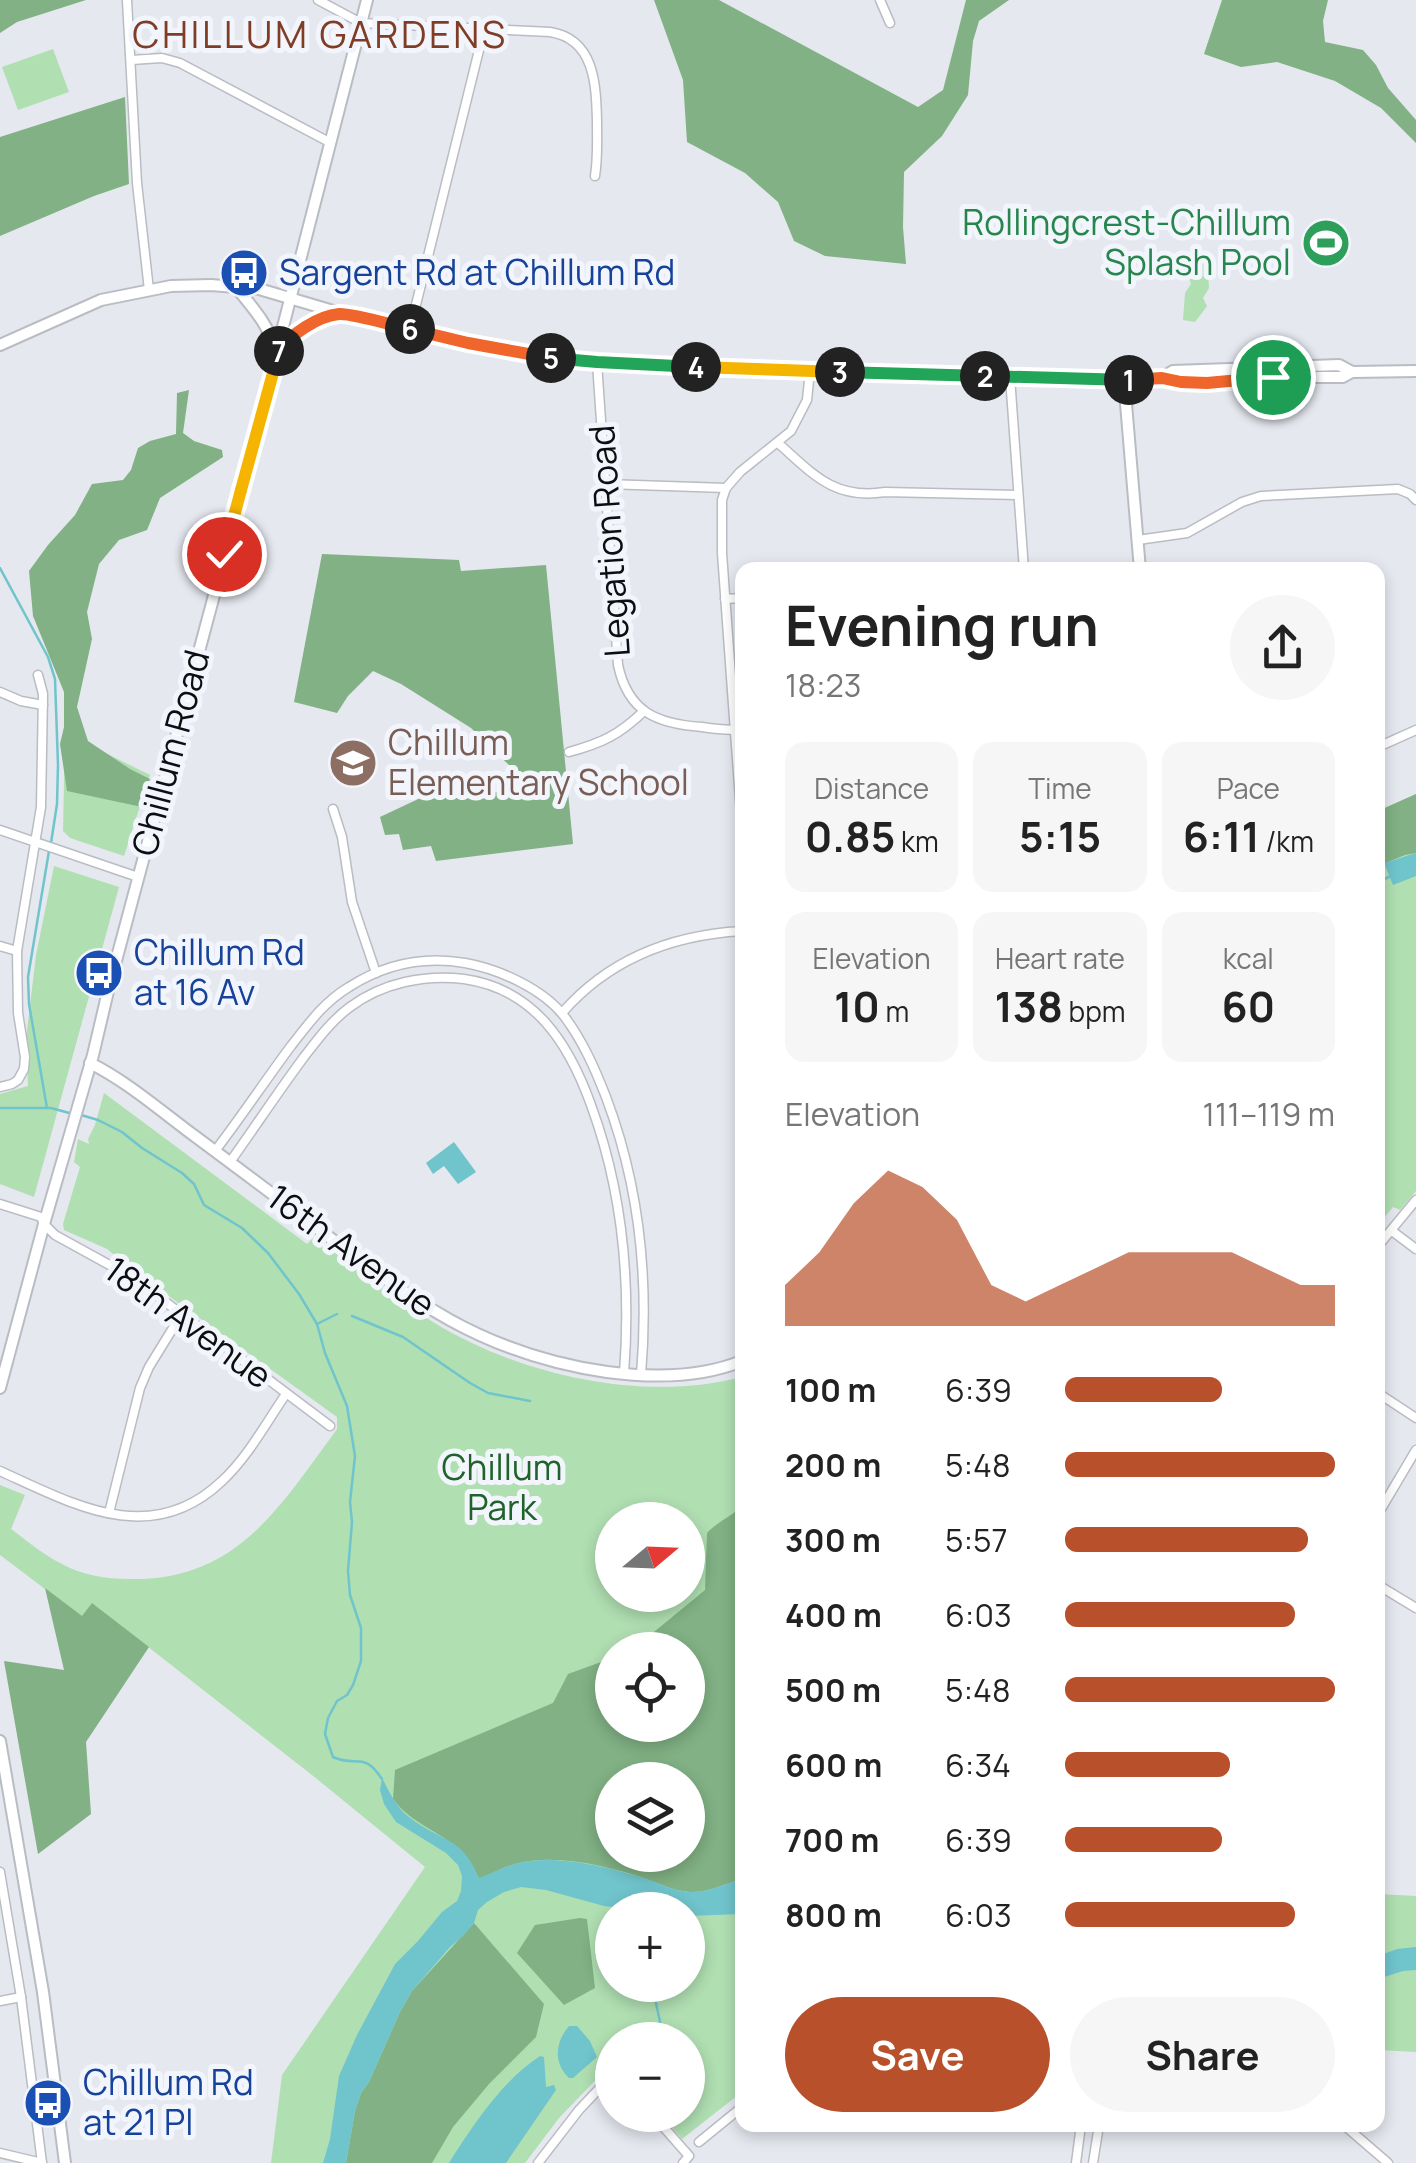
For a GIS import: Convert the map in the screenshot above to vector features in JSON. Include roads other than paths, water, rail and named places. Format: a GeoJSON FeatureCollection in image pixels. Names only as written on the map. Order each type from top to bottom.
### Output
{"type":"FeatureCollection","features":[{"type":"Feature","properties":{"kind":"main road","name":"Chillum Road"},"geometry":{"type":"LineString","coordinates":[[0,1388],[80,1104],[366,0]]}},
{"type":"Feature","properties":{"kind":"main road"},"geometry":{"type":"LineString","coordinates":[[0,346],[101,300],[185,285],[259,289],[340,314],[511,352],[597,362],[1124,380],[1162,378],[1172,371],[1271,366],[1338,365],[1352,372],[1416,372]]}},
{"type":"Feature","properties":{"kind":"main road"},"geometry":{"type":"LineString","coordinates":[[235,286],[261,316],[276,354]]}},
{"type":"Feature","properties":{"kind":"main road"},"geometry":{"type":"LineString","coordinates":[[276,354],[298,332],[340,314]]}},
{"type":"Feature","properties":{"kind":"main road"},"geometry":{"type":"LineString","coordinates":[[1124,380],[1139,562]]}},
{"type":"Feature","properties":{"kind":"main road","name":"16th Avenue"},"geometry":{"type":"LineString","coordinates":[[90,1063],[119,1080],[411,1298],[480,1336],[524,1354],[624,1374],[688,1374],[735,1364]]}},
{"type":"Feature","properties":{"kind":"main road"},"geometry":{"type":"LineString","coordinates":[[0,1741],[43,1992],[64,2163]]}},
{"type":"Feature","properties":{"kind":"street"},"geometry":{"type":"LineString","coordinates":[[127,0],[137,183],[149,290]]}},
{"type":"Feature","properties":{"kind":"street"},"geometry":{"type":"LineString","coordinates":[[318,0],[360,23],[558,33],[571,39],[593,71],[598,158],[595,176]]}},
{"type":"Feature","properties":{"kind":"street"},"geometry":{"type":"LineString","coordinates":[[880,0],[890,23]]}},
{"type":"Feature","properties":{"kind":"street"},"geometry":{"type":"LineString","coordinates":[[410,329],[484,30]]}},
{"type":"Feature","properties":{"kind":"street"},"geometry":{"type":"LineString","coordinates":[[132,60],[162,58],[180,62],[331,143]]}},
{"type":"Feature","properties":{"kind":"street","name":"Legation Road"},"geometry":{"type":"LineString","coordinates":[[597,362],[618,665],[626,691],[644,711]]}},
{"type":"Feature","properties":{"kind":"street"},"geometry":{"type":"LineString","coordinates":[[735,690],[720,518],[722,500],[726,488],[740,472],[790,431],[810,388],[810,371]]}},
{"type":"Feature","properties":{"kind":"street"},"geometry":{"type":"LineString","coordinates":[[1010,377],[1023,562]]}},
{"type":"Feature","properties":{"kind":"street"},"geometry":{"type":"LineString","coordinates":[[778,443],[826,483],[849,493],[1018,496]]}},
{"type":"Feature","properties":{"kind":"street"},"geometry":{"type":"LineString","coordinates":[[606,484],[726,488]]}},
{"type":"Feature","properties":{"kind":"street"},"geometry":{"type":"LineString","coordinates":[[1138,540],[1187,534],[1242,502],[1272,494],[1391,488],[1404,490],[1416,500]]}},
{"type":"Feature","properties":{"kind":"street"},"geometry":{"type":"LineString","coordinates":[[726,600],[735,599]]}},
{"type":"Feature","properties":{"kind":"street"},"geometry":{"type":"LineString","coordinates":[[0,1087],[18,1080],[24,1069],[17,951],[42,785],[43,705],[38,675]]}},
{"type":"Feature","properties":{"kind":"street"},"geometry":{"type":"LineString","coordinates":[[0,692],[43,705]]}},
{"type":"Feature","properties":{"kind":"street"},"geometry":{"type":"LineString","coordinates":[[569,752],[608,740],[644,711],[683,726],[735,730]]}},
{"type":"Feature","properties":{"kind":"street"},"geometry":{"type":"LineString","coordinates":[[1385,743],[1416,730]]}},
{"type":"Feature","properties":{"kind":"street"},"geometry":{"type":"LineString","coordinates":[[333,808],[357,923],[376,972]]}},
{"type":"Feature","properties":{"kind":"street"},"geometry":{"type":"LineString","coordinates":[[0,830],[138,876]]}},
{"type":"Feature","properties":{"kind":"street"},"geometry":{"type":"LineString","coordinates":[[562,1013],[592,982],[642,953],[692,936],[735,932]]}},
{"type":"Feature","properties":{"kind":"street"},"geometry":{"type":"LineString","coordinates":[[0,946],[17,951]]}},
{"type":"Feature","properties":{"kind":"street"},"geometry":{"type":"LineString","coordinates":[[214,1151],[318,1011],[351,985],[376,972],[423,960],[475,964],[513,978],[562,1013],[592,1062],[611,1110],[641,1238],[641,1375]]}},
{"type":"Feature","properties":{"kind":"street"},"geometry":{"type":"LineString","coordinates":[[230,1162],[264,1110],[334,1020],[368,995],[382,988],[433,977],[471,980],[520,1000],[561,1039],[583,1083],[606,1149],[626,1271],[624,1374]]}},
{"type":"Feature","properties":{"kind":"street"},"geometry":{"type":"LineString","coordinates":[[1385,1238],[1416,1200]]}},
{"type":"Feature","properties":{"kind":"street"},"geometry":{"type":"LineString","coordinates":[[0,1204],[41,1217],[44,1224]]}},
{"type":"Feature","properties":{"kind":"street","name":"18th Avenue"},"geometry":{"type":"LineString","coordinates":[[44,1224],[55,1235],[135,1279],[330,1426]]}},
{"type":"Feature","properties":{"kind":"street"},"geometry":{"type":"LineString","coordinates":[[1392,1231],[1416,1249]]}},
{"type":"Feature","properties":{"kind":"street"},"geometry":{"type":"LineString","coordinates":[[109,1513],[140,1388],[181,1316]]}},
{"type":"Feature","properties":{"kind":"street"},"geometry":{"type":"LineString","coordinates":[[0,1471],[73,1504],[109,1513],[149,1516],[183,1507],[222,1482],[286,1394]]}},
{"type":"Feature","properties":{"kind":"street"},"geometry":{"type":"LineString","coordinates":[[1385,1398],[1416,1418]]}},
{"type":"Feature","properties":{"kind":"street"},"geometry":{"type":"LineString","coordinates":[[1385,1502],[1416,1450]]}},
{"type":"Feature","properties":{"kind":"street"},"geometry":{"type":"LineString","coordinates":[[1385,1589],[1416,1608]]}},
{"type":"Feature","properties":{"kind":"street"},"geometry":{"type":"LineString","coordinates":[[0,1872],[42,2163],[0,2152]]}},
{"type":"Feature","properties":{"kind":"street"},"geometry":{"type":"LineString","coordinates":[[0,2001],[21,1997]]}},
{"type":"Feature","properties":{"kind":"street"},"geometry":{"type":"LineString","coordinates":[[538,2163],[595,2093]]}},
{"type":"Feature","properties":{"kind":"street"},"geometry":{"type":"LineString","coordinates":[[699,2142],[735,2113]]}},
{"type":"Feature","properties":{"kind":"street"},"geometry":{"type":"LineString","coordinates":[[665,2132],[686,2160]]}},
{"type":"Feature","properties":{"kind":"street"},"geometry":{"type":"LineString","coordinates":[[1076,2163],[1080,2132]]}},
{"type":"Feature","properties":{"kind":"street"},"geometry":{"type":"LineString","coordinates":[[1093,2163],[1098,2132]]}},
{"type":"Feature","properties":{"kind":"street"},"geometry":{"type":"LineString","coordinates":[[1352,2132],[1388,2163]]}},
{"type":"Feature","properties":{"kind":"water"},"geometry":{"type":"Polygon","coordinates":[[[1416,853],[1416,876],[1393,885],[1385,863],[1416,853]]]}},
{"type":"Feature","properties":{"kind":"water"},"geometry":{"type":"Polygon","coordinates":[[[454,1142],[476,1172],[458,1184],[444,1166],[433,1174],[426,1163],[454,1142]]]}},
{"type":"Feature","properties":{"kind":"water"},"geometry":{"type":"Polygon","coordinates":[[[382,1778],[404,1813],[458,1847],[479,1878],[515,1864],[563,1861],[595,1866],[595,1872],[631,1874],[690,1892],[595,1892],[595,1904],[521,1887],[487,1902],[478,1910],[474,1923],[412,1991],[400,2012],[361,2093],[346,2163],[323,2163],[339,2076],[357,2035],[395,1964],[457,1901],[461,1891],[458,1865],[446,1853],[396,1822],[384,1804],[382,1778]]]}},
{"type":"Feature","properties":{"kind":"water"},"geometry":{"type":"Polygon","coordinates":[[[735,1881],[735,1914],[705,1915],[705,1892],[690,1892],[735,1881]]]}},
{"type":"Feature","properties":{"kind":"water"},"geometry":{"type":"Polygon","coordinates":[[[1416,1947],[1416,1970],[1385,1977],[1385,1953],[1416,1947]]]}},
{"type":"Feature","properties":{"kind":"water"},"geometry":{"type":"Polygon","coordinates":[[[569,2026],[577,2026],[595,2052],[595,2059],[573,2078],[560,2066],[561,2039],[569,2026]]]}},
{"type":"Feature","properties":{"kind":"water"},"geometry":{"type":"Polygon","coordinates":[[[540,2056],[544,2057],[546,2087],[554,2085],[556,2090],[506,2163],[449,2163],[501,2091],[540,2056]]]}},
{"type":"Feature","properties":{"kind":"waterway"},"geometry":{"type":"LineString","coordinates":[[0,568],[48,657],[55,679],[58,765],[51,843]]}},
{"type":"Feature","properties":{"kind":"waterway"},"geometry":{"type":"LineString","coordinates":[[47,1108],[28,977],[49,851]]}},
{"type":"Feature","properties":{"kind":"waterway"},"geometry":{"type":"LineString","coordinates":[[1385,879],[1391,876]]}},
{"type":"Feature","properties":{"kind":"waterway"},"geometry":{"type":"LineString","coordinates":[[0,1108],[51,1108],[73,1114]]}},
{"type":"Feature","properties":{"kind":"waterway"},"geometry":{"type":"LineString","coordinates":[[81,1115],[122,1132],[182,1173],[194,1184],[204,1205],[242,1228],[268,1253],[317,1324],[347,1406],[355,1456],[348,1571],[350,1595],[361,1628],[361,1661],[353,1685],[337,1701],[325,1734],[333,1757],[364,1762],[382,1779]]}},
{"type":"Feature","properties":{"kind":"waterway"},"geometry":{"type":"LineString","coordinates":[[317,1324],[337,1314]]}},
{"type":"Feature","properties":{"kind":"waterway"},"geometry":{"type":"LineString","coordinates":[[352,1316],[403,1337],[488,1393],[530,1401]]}},
{"type":"Feature","properties":{"kind":"waterway"},"geometry":{"type":"LineString","coordinates":[[656,2002],[660,2022]]}},
{"type":"Feature","properties":{"kind":"place","name":"Rollingcrest-Chillum Splash Pool"},"geometry":{"type":"Point","coordinates":[1326,243]}},
{"type":"Feature","properties":{"kind":"place","name":"Sargent Rd at Chillum Rd"},"geometry":{"type":"Point","coordinates":[244,273]}},
{"type":"Feature","properties":{"kind":"place","name":"Chillum Elementary School"},"geometry":{"type":"Point","coordinates":[353,763]}},
{"type":"Feature","properties":{"kind":"place","name":"Chillum Rd at 16 Av"},"geometry":{"type":"Point","coordinates":[99,973]}},
{"type":"Feature","properties":{"kind":"place","name":"Chillum Rd at 21 Pl"},"geometry":{"type":"Point","coordinates":[48,2103]}},
{"type":"Feature","properties":{"kind":"district","name":"CHILLUM GARDENS"},"geometry":{"type":"Point","coordinates":[320,35]}},
{"type":"Feature","properties":{"kind":"park label","name":"Chillum Park"},"geometry":{"type":"Point","coordinates":[502,1488]}}]}
